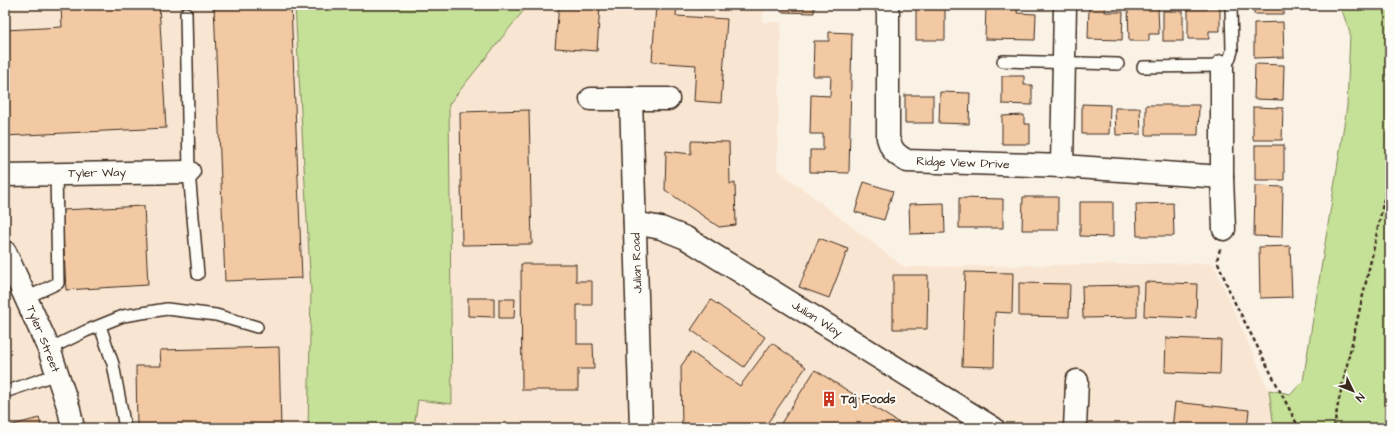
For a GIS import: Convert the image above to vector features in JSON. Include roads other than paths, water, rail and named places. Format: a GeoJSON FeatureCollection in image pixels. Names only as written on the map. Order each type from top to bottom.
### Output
{"type":"FeatureCollection","features":[{"type":"Feature","properties":{"kind":"street","name":"Ridge View Drive"},"geometry":{"type":"LineString","coordinates":[[886,5],[888,13],[888,138],[891,147],[897,155],[907,161],[1062,166],[1222,178]]}},
{"type":"Feature","properties":{"kind":"street"},"geometry":{"type":"LineString","coordinates":[[1062,166],[1065,5]]}},
{"type":"Feature","properties":{"kind":"street"},"geometry":{"type":"LineString","coordinates":[[1222,66],[1222,178],[1224,229]]}},
{"type":"Feature","properties":{"kind":"street"},"geometry":{"type":"LineString","coordinates":[[591,99],[668,99]]}},
{"type":"Feature","properties":{"kind":"street","name":"Julian Road"},"geometry":{"type":"LineString","coordinates":[[631,99],[641,428]]}},
{"type":"Feature","properties":{"kind":"street","name":"Tyler Way"},"geometry":{"type":"LineString","coordinates":[[5,175],[189,172]]}},
{"type":"Feature","properties":{"kind":"street","name":"Julian Way"},"geometry":{"type":"LineString","coordinates":[[635,223],[661,228],[686,238],[993,428]]}},
{"type":"Feature","properties":{"kind":"street","name":"Tyler Street"},"geometry":{"type":"LineString","coordinates":[[5,252],[49,349],[73,428]]}},
{"type":"Feature","properties":{"kind":"street"},"geometry":{"type":"LineString","coordinates":[[1075,428],[1077,380]]}},
{"type":"Feature","properties":{"kind":"lane"},"geometry":{"type":"LineString","coordinates":[[1143,67],[1222,66],[1229,60],[1232,51],[1231,5]]}},
{"type":"Feature","properties":{"kind":"lane"},"geometry":{"type":"LineString","coordinates":[[186,13],[189,172],[198,274]]}},
{"type":"Feature","properties":{"kind":"lane"},"geometry":{"type":"LineString","coordinates":[[1003,61],[1118,64]]}},
{"type":"Feature","properties":{"kind":"lane"},"geometry":{"type":"LineString","coordinates":[[26,298],[58,283],[56,173]]}},
{"type":"Feature","properties":{"kind":"lane"},"geometry":{"type":"LineString","coordinates":[[49,349],[86,331],[123,316],[167,309],[216,315],[257,327]]}},
{"type":"Feature","properties":{"kind":"lane"},"geometry":{"type":"LineString","coordinates":[[100,326],[113,364],[125,428]]}},
{"type":"Feature","properties":{"kind":"lane"},"geometry":{"type":"LineString","coordinates":[[5,392],[57,374]]}},
{"type":"Feature","properties":{"kind":"place","name":"Taj Foods"},"geometry":{"type":"Point","coordinates":[829,399]}}]}
